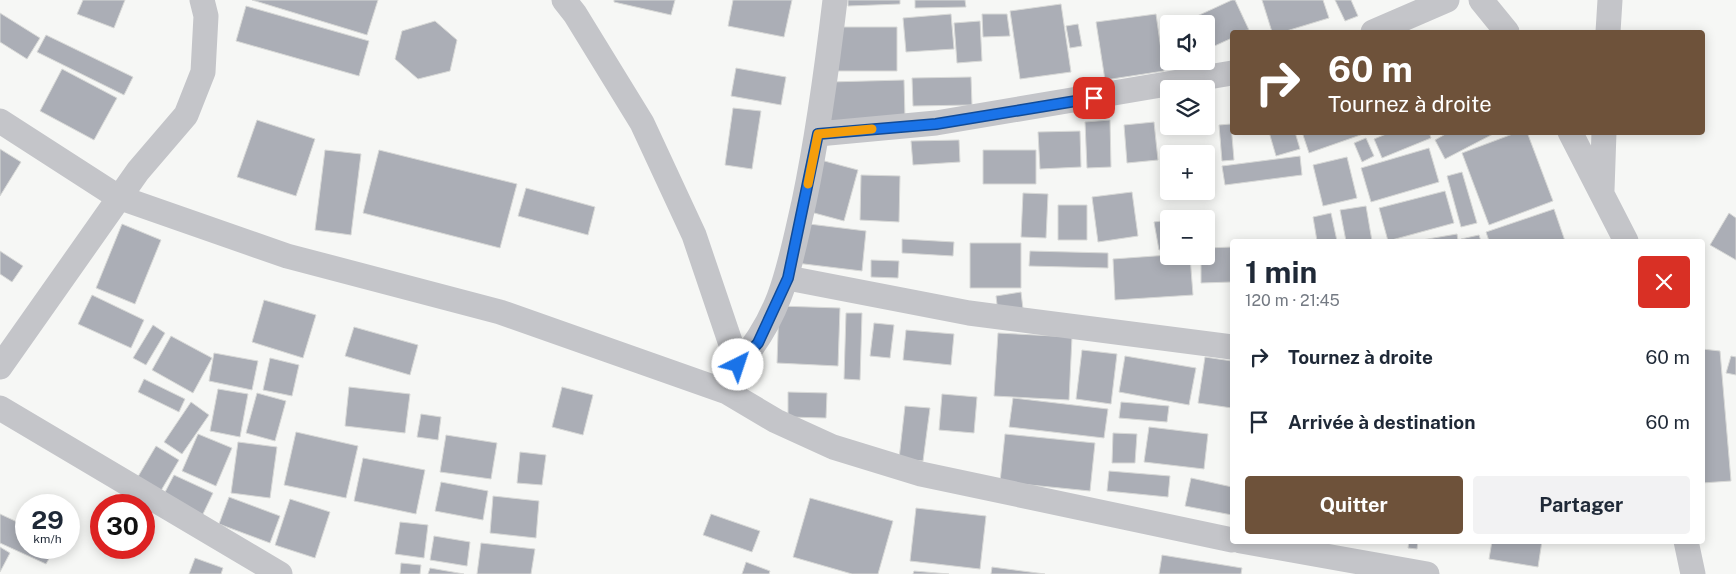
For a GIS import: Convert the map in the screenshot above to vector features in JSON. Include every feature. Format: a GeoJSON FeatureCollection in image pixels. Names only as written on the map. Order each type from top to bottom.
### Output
{"type":"FeatureCollection","features":[{"type":"Feature","properties":{"kind":"street"},"geometry":{"type":"LineString","coordinates":[[0,366],[118,197],[186,115],[203,72],[206,16],[202,0]]}},
{"type":"Feature","properties":{"kind":"street"},"geometry":{"type":"LineString","coordinates":[[564,0],[575,14],[642,123],[694,235],[738,365]]}},
{"type":"Feature","properties":{"kind":"street"},"geometry":{"type":"LineString","coordinates":[[727,392],[738,365],[758,343],[788,278],[818,134],[835,0]]}},
{"type":"Feature","properties":{"kind":"street"},"geometry":{"type":"LineString","coordinates":[[1378,30],[1447,0]]}},
{"type":"Feature","properties":{"kind":"street"},"geometry":{"type":"LineString","coordinates":[[1481,0],[1505,30]]}},
{"type":"Feature","properties":{"kind":"street"},"geometry":{"type":"LineString","coordinates":[[1608,30],[1610,0]]}},
{"type":"Feature","properties":{"kind":"street"},"geometry":{"type":"LineString","coordinates":[[818,134],[936,124],[1230,73]]}},
{"type":"Feature","properties":{"kind":"street"},"geometry":{"type":"LineString","coordinates":[[0,121],[118,197],[287,256],[500,312],[727,392],[776,421],[833,447],[921,474],[1230,540]]}},
{"type":"Feature","properties":{"kind":"street"},"geometry":{"type":"LineString","coordinates":[[1572,135],[1625,239]]}},
{"type":"Feature","properties":{"kind":"street"},"geometry":{"type":"LineString","coordinates":[[1602,195],[1604,135]]}},
{"type":"Feature","properties":{"kind":"street"},"geometry":{"type":"LineString","coordinates":[[788,278],[969,313],[1230,347]]}},
{"type":"Feature","properties":{"kind":"street"},"geometry":{"type":"LineString","coordinates":[[0,408],[280,574]]}},
{"type":"Feature","properties":{"kind":"street"},"geometry":{"type":"LineString","coordinates":[[1258,544],[1426,574]]}},
{"type":"Feature","properties":{"kind":"street"},"geometry":{"type":"LineString","coordinates":[[1687,544],[1693,574]]}},
{"type":"Feature","properties":{"kind":"building"},"geometry":{"type":"Polygon","coordinates":[[[83,0],[125,0],[114,28],[77,14],[83,0]]]}},
{"type":"Feature","properties":{"kind":"building"},"geometry":{"type":"Polygon","coordinates":[[[252,0],[378,0],[367,35],[252,0]]]}},
{"type":"Feature","properties":{"kind":"building"},"geometry":{"type":"Polygon","coordinates":[[[614,0],[675,0],[671,15],[614,2],[614,0]]]}},
{"type":"Feature","properties":{"kind":"building"},"geometry":{"type":"Polygon","coordinates":[[[733,0],[792,0],[784,37],[728,26],[733,0]]]}},
{"type":"Feature","properties":{"kind":"building"},"geometry":{"type":"Polygon","coordinates":[[[848,0],[900,0],[900,4],[848,6],[848,0]]]}},
{"type":"Feature","properties":{"kind":"building"},"geometry":{"type":"Polygon","coordinates":[[[915,0],[965,0],[966,7],[915,8],[915,0]]]}},
{"type":"Feature","properties":{"kind":"building"},"geometry":{"type":"Polygon","coordinates":[[[1235,0],[1249,30],[1230,30],[1230,39],[1215,46],[1215,15],[1199,15],[1235,0]]]}},
{"type":"Feature","properties":{"kind":"building"},"geometry":{"type":"Polygon","coordinates":[[[1262,0],[1323,0],[1329,18],[1290,30],[1271,30],[1262,0]]]}},
{"type":"Feature","properties":{"kind":"building"},"geometry":{"type":"Polygon","coordinates":[[[1335,0],[1351,0],[1358,16],[1345,21],[1335,0]]]}},
{"type":"Feature","properties":{"kind":"building"},"geometry":{"type":"Polygon","coordinates":[[[1061,4],[1071,72],[1020,79],[1010,11],[1061,4]]]}},
{"type":"Feature","properties":{"kind":"building"},"geometry":{"type":"Polygon","coordinates":[[[246,6],[369,41],[359,76],[236,41],[246,6]]]}},
{"type":"Feature","properties":{"kind":"building"},"geometry":{"type":"Polygon","coordinates":[[[0,13],[40,38],[27,59],[0,42],[0,13]]]}},
{"type":"Feature","properties":{"kind":"building"},"geometry":{"type":"Polygon","coordinates":[[[951,14],[954,49],[906,52],[903,18],[951,14]]]}},
{"type":"Feature","properties":{"kind":"building"},"geometry":{"type":"Polygon","coordinates":[[[982,14],[1007,14],[1010,36],[983,37],[982,14]]]}},
{"type":"Feature","properties":{"kind":"building"},"geometry":{"type":"Polygon","coordinates":[[[1156,14],[1160,42],[1160,70],[1164,71],[1105,80],[1096,22],[1156,14]]]}},
{"type":"Feature","properties":{"kind":"building"},"geometry":{"type":"Polygon","coordinates":[[[435,21],[457,40],[450,71],[418,79],[395,59],[402,31],[435,21]]]}},
{"type":"Feature","properties":{"kind":"building"},"geometry":{"type":"Polygon","coordinates":[[[980,21],[982,61],[957,63],[954,23],[980,21]]]}},
{"type":"Feature","properties":{"kind":"building"},"geometry":{"type":"Polygon","coordinates":[[[1078,24],[1082,46],[1070,48],[1066,26],[1078,24]]]}},
{"type":"Feature","properties":{"kind":"building"},"geometry":{"type":"Polygon","coordinates":[[[837,27],[897,27],[897,71],[837,71],[837,27]]]}},
{"type":"Feature","properties":{"kind":"building"},"geometry":{"type":"Polygon","coordinates":[[[46,35],[133,77],[124,95],[37,52],[46,35]]]}},
{"type":"Feature","properties":{"kind":"building"},"geometry":{"type":"Polygon","coordinates":[[[736,68],[786,77],[781,105],[731,96],[736,68]]]}},
{"type":"Feature","properties":{"kind":"building"},"geometry":{"type":"Polygon","coordinates":[[[62,69],[117,98],[94,140],[40,111],[62,69]]]}},
{"type":"Feature","properties":{"kind":"building"},"geometry":{"type":"Polygon","coordinates":[[[971,77],[972,105],[913,106],[912,78],[971,77]]]}},
{"type":"Feature","properties":{"kind":"building"},"geometry":{"type":"Polygon","coordinates":[[[904,80],[905,118],[830,121],[829,82],[904,80]]]}},
{"type":"Feature","properties":{"kind":"building"},"geometry":{"type":"Polygon","coordinates":[[[733,108],[761,111],[752,169],[725,165],[733,108]]]}},
{"type":"Feature","properties":{"kind":"building"},"geometry":{"type":"Polygon","coordinates":[[[257,120],[315,139],[296,196],[237,177],[257,120]]]}},
{"type":"Feature","properties":{"kind":"building"},"geometry":{"type":"Polygon","coordinates":[[[1110,120],[1111,167],[1087,168],[1085,122],[1110,120]]]}},
{"type":"Feature","properties":{"kind":"building"},"geometry":{"type":"Polygon","coordinates":[[[1154,122],[1158,160],[1127,163],[1124,125],[1154,122]]]}},
{"type":"Feature","properties":{"kind":"building"},"geometry":{"type":"Polygon","coordinates":[[[1230,124],[1234,160],[1222,161],[1219,125],[1230,124]]]}},
{"type":"Feature","properties":{"kind":"building"},"geometry":{"type":"Polygon","coordinates":[[[1080,131],[1081,167],[1040,169],[1038,132],[1080,131]]]}},
{"type":"Feature","properties":{"kind":"building"},"geometry":{"type":"Polygon","coordinates":[[[1270,135],[1296,135],[1300,149],[1276,156],[1270,135]]]}},
{"type":"Feature","properties":{"kind":"building"},"geometry":{"type":"Polygon","coordinates":[[[1303,135],[1360,135],[1309,153],[1303,135]]]}},
{"type":"Feature","properties":{"kind":"building"},"geometry":{"type":"Polygon","coordinates":[[[1384,135],[1430,135],[1431,138],[1382,158],[1374,139],[1384,135]]]}},
{"type":"Feature","properties":{"kind":"building"},"geometry":{"type":"Polygon","coordinates":[[[1444,135],[1491,135],[1445,159],[1435,140],[1444,135]]]}},
{"type":"Feature","properties":{"kind":"building"},"geometry":{"type":"Polygon","coordinates":[[[1510,135],[1528,135],[1553,201],[1489,225],[1462,153],[1510,135]]]}},
{"type":"Feature","properties":{"kind":"building"},"geometry":{"type":"Polygon","coordinates":[[[1366,138],[1374,156],[1362,162],[1354,143],[1366,138]]]}},
{"type":"Feature","properties":{"kind":"building"},"geometry":{"type":"Polygon","coordinates":[[[959,140],[960,162],[913,165],[911,141],[959,140]]]}},
{"type":"Feature","properties":{"kind":"building"},"geometry":{"type":"Polygon","coordinates":[[[1429,148],[1439,182],[1371,202],[1361,168],[1429,148]]]}},
{"type":"Feature","properties":{"kind":"building"},"geometry":{"type":"Polygon","coordinates":[[[0,149],[21,162],[0,196],[0,149]]]}},
{"type":"Feature","properties":{"kind":"building"},"geometry":{"type":"Polygon","coordinates":[[[325,150],[361,154],[351,235],[315,230],[325,150]]]}},
{"type":"Feature","properties":{"kind":"building"},"geometry":{"type":"Polygon","coordinates":[[[379,150],[517,184],[500,248],[363,213],[379,150]]]}},
{"type":"Feature","properties":{"kind":"building"},"geometry":{"type":"Polygon","coordinates":[[[983,150],[1036,150],[1036,184],[983,184],[983,150]]]}},
{"type":"Feature","properties":{"kind":"building"},"geometry":{"type":"Polygon","coordinates":[[[1300,156],[1302,175],[1225,185],[1222,166],[1300,156]]]}},
{"type":"Feature","properties":{"kind":"building"},"geometry":{"type":"Polygon","coordinates":[[[1347,157],[1357,198],[1323,206],[1313,165],[1347,157]]]}},
{"type":"Feature","properties":{"kind":"building"},"geometry":{"type":"Polygon","coordinates":[[[817,159],[858,170],[844,221],[803,210],[817,159]]]}},
{"type":"Feature","properties":{"kind":"building"},"geometry":{"type":"Polygon","coordinates":[[[1462,172],[1477,223],[1461,227],[1447,176],[1462,172]]]}},
{"type":"Feature","properties":{"kind":"building"},"geometry":{"type":"Polygon","coordinates":[[[861,175],[900,176],[899,222],[860,220],[861,175]]]}},
{"type":"Feature","properties":{"kind":"building"},"geometry":{"type":"Polygon","coordinates":[[[526,188],[595,207],[588,235],[518,216],[526,188]]]}},
{"type":"Feature","properties":{"kind":"building"},"geometry":{"type":"Polygon","coordinates":[[[1445,191],[1454,223],[1395,239],[1387,239],[1379,208],[1445,191]]]}},
{"type":"Feature","properties":{"kind":"building"},"geometry":{"type":"Polygon","coordinates":[[[1132,192],[1138,236],[1098,242],[1092,197],[1132,192]]]}},
{"type":"Feature","properties":{"kind":"building"},"geometry":{"type":"Polygon","coordinates":[[[1023,193],[1048,194],[1046,238],[1021,237],[1023,193]]]}},
{"type":"Feature","properties":{"kind":"building"},"geometry":{"type":"Polygon","coordinates":[[[1058,205],[1087,205],[1087,240],[1058,240],[1058,205]]]}},
{"type":"Feature","properties":{"kind":"building"},"geometry":{"type":"Polygon","coordinates":[[[1366,206],[1372,239],[1346,239],[1340,210],[1366,206]]]}},
{"type":"Feature","properties":{"kind":"building"},"geometry":{"type":"Polygon","coordinates":[[[1554,209],[1564,239],[1488,239],[1486,232],[1554,209]]]}},
{"type":"Feature","properties":{"kind":"building"},"geometry":{"type":"Polygon","coordinates":[[[1331,213],[1337,239],[1317,239],[1313,217],[1331,213]]]}},
{"type":"Feature","properties":{"kind":"building"},"geometry":{"type":"Polygon","coordinates":[[[1729,213],[1736,218],[1736,260],[1710,245],[1729,213]]]}},
{"type":"Feature","properties":{"kind":"building"},"geometry":{"type":"Polygon","coordinates":[[[1160,221],[1159,250],[1154,222],[1160,221]]]}},
{"type":"Feature","properties":{"kind":"building"},"geometry":{"type":"Polygon","coordinates":[[[801,223],[866,231],[862,271],[796,263],[801,223]]]}},
{"type":"Feature","properties":{"kind":"building"},"geometry":{"type":"Polygon","coordinates":[[[122,224],[161,240],[135,304],[96,288],[122,224]]]}},
{"type":"Feature","properties":{"kind":"building"},"geometry":{"type":"Polygon","coordinates":[[[1457,234],[1458,239],[1428,239],[1457,234]]]}},
{"type":"Feature","properties":{"kind":"building"},"geometry":{"type":"Polygon","coordinates":[[[1479,235],[1480,239],[1461,239],[1479,235]]]}},
{"type":"Feature","properties":{"kind":"building"},"geometry":{"type":"Polygon","coordinates":[[[902,239],[954,242],[953,256],[902,253],[902,239]]]}},
{"type":"Feature","properties":{"kind":"building"},"geometry":{"type":"Polygon","coordinates":[[[970,243],[1021,243],[1021,288],[970,288],[970,243]]]}},
{"type":"Feature","properties":{"kind":"building"},"geometry":{"type":"Polygon","coordinates":[[[1230,247],[1230,282],[1201,283],[1201,265],[1215,265],[1215,248],[1230,247]]]}},
{"type":"Feature","properties":{"kind":"building"},"geometry":{"type":"Polygon","coordinates":[[[0,251],[23,266],[12,282],[0,274],[0,251]]]}},
{"type":"Feature","properties":{"kind":"building"},"geometry":{"type":"Polygon","coordinates":[[[1030,251],[1108,253],[1108,268],[1029,266],[1030,251]]]}},
{"type":"Feature","properties":{"kind":"building"},"geometry":{"type":"Polygon","coordinates":[[[1160,256],[1160,265],[1191,265],[1193,295],[1115,300],[1113,259],[1160,256]]]}},
{"type":"Feature","properties":{"kind":"building"},"geometry":{"type":"Polygon","coordinates":[[[871,260],[899,261],[898,278],[871,277],[871,260]]]}},
{"type":"Feature","properties":{"kind":"building"},"geometry":{"type":"Polygon","coordinates":[[[1021,292],[1023,309],[998,313],[996,296],[1021,292]]]}},
{"type":"Feature","properties":{"kind":"building"},"geometry":{"type":"Polygon","coordinates":[[[92,295],[144,320],[131,348],[78,324],[92,295]]]}},
{"type":"Feature","properties":{"kind":"building"},"geometry":{"type":"Polygon","coordinates":[[[264,300],[316,315],[303,358],[252,342],[264,300]]]}},
{"type":"Feature","properties":{"kind":"building"},"geometry":{"type":"Polygon","coordinates":[[[779,306],[840,308],[838,366],[777,363],[779,306]]]}},
{"type":"Feature","properties":{"kind":"building"},"geometry":{"type":"Polygon","coordinates":[[[846,313],[862,313],[860,380],[844,379],[846,313]]]}},
{"type":"Feature","properties":{"kind":"building"},"geometry":{"type":"Polygon","coordinates":[[[874,323],[894,325],[890,358],[870,356],[874,323]]]}},
{"type":"Feature","properties":{"kind":"building"},"geometry":{"type":"Polygon","coordinates":[[[153,325],[165,333],[146,365],[133,358],[153,325]]]}},
{"type":"Feature","properties":{"kind":"building"},"geometry":{"type":"Polygon","coordinates":[[[354,327],[418,345],[410,375],[345,356],[354,327]]]}},
{"type":"Feature","properties":{"kind":"building"},"geometry":{"type":"Polygon","coordinates":[[[906,330],[954,334],[951,365],[903,360],[906,330]]]}},
{"type":"Feature","properties":{"kind":"building"},"geometry":{"type":"Polygon","coordinates":[[[998,333],[1072,337],[1069,400],[994,396],[998,333]]]}},
{"type":"Feature","properties":{"kind":"building"},"geometry":{"type":"Polygon","coordinates":[[[171,336],[212,358],[193,393],[152,370],[171,336]]]}},
{"type":"Feature","properties":{"kind":"building"},"geometry":{"type":"Polygon","coordinates":[[[1705,349],[1720,351],[1731,481],[1705,483],[1705,349]]]}},
{"type":"Feature","properties":{"kind":"building"},"geometry":{"type":"Polygon","coordinates":[[[1082,350],[1117,354],[1111,404],[1076,399],[1082,350]]]}},
{"type":"Feature","properties":{"kind":"building"},"geometry":{"type":"Polygon","coordinates":[[[214,353],[258,361],[252,390],[209,381],[214,353]]]}},
{"type":"Feature","properties":{"kind":"building"},"geometry":{"type":"Polygon","coordinates":[[[1125,356],[1196,368],[1189,405],[1119,392],[1125,356]]]}},
{"type":"Feature","properties":{"kind":"building"},"geometry":{"type":"Polygon","coordinates":[[[1731,356],[1736,357],[1736,375],[1726,373],[1731,356]]]}},
{"type":"Feature","properties":{"kind":"building"},"geometry":{"type":"Polygon","coordinates":[[[1205,357],[1230,361],[1230,408],[1198,403],[1205,357]]]}},
{"type":"Feature","properties":{"kind":"building"},"geometry":{"type":"Polygon","coordinates":[[[270,358],[299,365],[292,396],[263,390],[270,358]]]}},
{"type":"Feature","properties":{"kind":"building"},"geometry":{"type":"Polygon","coordinates":[[[144,379],[185,399],[179,412],[138,392],[144,379]]]}},
{"type":"Feature","properties":{"kind":"building"},"geometry":{"type":"Polygon","coordinates":[[[349,387],[410,394],[405,433],[345,426],[349,387]]]}},
{"type":"Feature","properties":{"kind":"building"},"geometry":{"type":"Polygon","coordinates":[[[562,387],[593,395],[583,435],[552,427],[562,387]]]}},
{"type":"Feature","properties":{"kind":"building"},"geometry":{"type":"Polygon","coordinates":[[[218,389],[248,394],[240,437],[210,431],[218,389]]]}},
{"type":"Feature","properties":{"kind":"building"},"geometry":{"type":"Polygon","coordinates":[[[788,392],[827,393],[826,418],[788,417],[788,392]]]}},
{"type":"Feature","properties":{"kind":"building"},"geometry":{"type":"Polygon","coordinates":[[[257,393],[286,401],[275,441],[246,433],[257,393]]]}},
{"type":"Feature","properties":{"kind":"building"},"geometry":{"type":"Polygon","coordinates":[[[942,394],[977,397],[974,433],[939,430],[942,394]]]}},
{"type":"Feature","properties":{"kind":"building"},"geometry":{"type":"Polygon","coordinates":[[[1013,398],[1108,409],[1104,438],[1009,427],[1013,398]]]}},
{"type":"Feature","properties":{"kind":"building"},"geometry":{"type":"Polygon","coordinates":[[[191,402],[209,415],[182,454],[164,442],[191,402]]]}},
{"type":"Feature","properties":{"kind":"building"},"geometry":{"type":"Polygon","coordinates":[[[1121,402],[1169,406],[1167,422],[1119,418],[1121,402]]]}},
{"type":"Feature","properties":{"kind":"building"},"geometry":{"type":"Polygon","coordinates":[[[905,406],[930,408],[923,461],[899,459],[905,406]]]}},
{"type":"Feature","properties":{"kind":"building"},"geometry":{"type":"Polygon","coordinates":[[[421,414],[441,417],[438,440],[417,437],[421,414]]]}},
{"type":"Feature","properties":{"kind":"building"},"geometry":{"type":"Polygon","coordinates":[[[1149,427],[1208,434],[1204,469],[1144,462],[1149,427]]]}},
{"type":"Feature","properties":{"kind":"building"},"geometry":{"type":"Polygon","coordinates":[[[296,432],[358,446],[346,498],[284,485],[296,432]]]}},
{"type":"Feature","properties":{"kind":"building"},"geometry":{"type":"Polygon","coordinates":[[[1113,433],[1137,434],[1135,463],[1112,463],[1113,433]]]}},
{"type":"Feature","properties":{"kind":"building"},"geometry":{"type":"Polygon","coordinates":[[[198,434],[232,448],[216,486],[182,471],[198,434]]]}},
{"type":"Feature","properties":{"kind":"building"},"geometry":{"type":"Polygon","coordinates":[[[1005,434],[1095,443],[1090,491],[1000,482],[1005,434]]]}},
{"type":"Feature","properties":{"kind":"building"},"geometry":{"type":"Polygon","coordinates":[[[446,435],[497,443],[491,479],[440,472],[446,435]]]}},
{"type":"Feature","properties":{"kind":"building"},"geometry":{"type":"Polygon","coordinates":[[[238,442],[277,447],[270,498],[231,493],[238,442]]]}},
{"type":"Feature","properties":{"kind":"building"},"geometry":{"type":"Polygon","coordinates":[[[156,446],[179,460],[159,494],[136,480],[156,446]]]}},
{"type":"Feature","properties":{"kind":"building"},"geometry":{"type":"Polygon","coordinates":[[[520,452],[546,455],[542,485],[517,483],[520,452]]]}},
{"type":"Feature","properties":{"kind":"building"},"geometry":{"type":"Polygon","coordinates":[[[363,458],[425,470],[416,514],[354,501],[363,458]]]}},
{"type":"Feature","properties":{"kind":"building"},"geometry":{"type":"Polygon","coordinates":[[[1109,471],[1170,476],[1168,497],[1107,491],[1109,471]]]}},
{"type":"Feature","properties":{"kind":"building"},"geometry":{"type":"Polygon","coordinates":[[[174,475],[213,493],[202,516],[162,498],[174,475]]]}},
{"type":"Feature","properties":{"kind":"building"},"geometry":{"type":"Polygon","coordinates":[[[1191,478],[1230,487],[1230,515],[1185,506],[1191,478]]]}},
{"type":"Feature","properties":{"kind":"building"},"geometry":{"type":"Polygon","coordinates":[[[441,482],[488,491],[483,520],[435,511],[441,482]]]}},
{"type":"Feature","properties":{"kind":"building"},"geometry":{"type":"Polygon","coordinates":[[[493,496],[539,501],[536,538],[490,533],[493,496]]]}},
{"type":"Feature","properties":{"kind":"building"},"geometry":{"type":"Polygon","coordinates":[[[229,497],[280,516],[270,543],[219,524],[229,497]]]}},
{"type":"Feature","properties":{"kind":"building"},"geometry":{"type":"Polygon","coordinates":[[[810,498],[893,521],[878,574],[852,574],[793,557],[810,498]]]}},
{"type":"Feature","properties":{"kind":"building"},"geometry":{"type":"Polygon","coordinates":[[[290,499],[330,512],[315,558],[275,545],[290,499]]]}},
{"type":"Feature","properties":{"kind":"building"},"geometry":{"type":"Polygon","coordinates":[[[916,508],[986,516],[980,569],[910,561],[916,508]]]}},
{"type":"Feature","properties":{"kind":"building"},"geometry":{"type":"Polygon","coordinates":[[[0,514],[15,521],[15,550],[0,543],[0,514]]]}},
{"type":"Feature","properties":{"kind":"building"},"geometry":{"type":"Polygon","coordinates":[[[711,514],[760,531],[752,552],[703,535],[711,514]]]}},
{"type":"Feature","properties":{"kind":"building"},"geometry":{"type":"Polygon","coordinates":[[[400,522],[428,525],[424,558],[395,554],[400,522]]]}},
{"type":"Feature","properties":{"kind":"building"},"geometry":{"type":"Polygon","coordinates":[[[434,536],[470,542],[467,566],[430,560],[434,536]]]}},
{"type":"Feature","properties":{"kind":"building"},"geometry":{"type":"Polygon","coordinates":[[[481,543],[535,549],[531,574],[477,574],[481,543]]]}},
{"type":"Feature","properties":{"kind":"building"},"geometry":{"type":"Polygon","coordinates":[[[1409,544],[1418,544],[1417,549],[1408,548],[1409,544]]]}},
{"type":"Feature","properties":{"kind":"building"},"geometry":{"type":"Polygon","coordinates":[[[1492,544],[1542,544],[1538,567],[1489,559],[1492,544]]]}},
{"type":"Feature","properties":{"kind":"building"},"geometry":{"type":"Polygon","coordinates":[[[0,547],[10,553],[0,572],[0,547]]]}},
{"type":"Feature","properties":{"kind":"building"},"geometry":{"type":"Polygon","coordinates":[[[1162,555],[1242,568],[1241,574],[1159,574],[1162,555]]]}},
{"type":"Feature","properties":{"kind":"building"},"geometry":{"type":"Polygon","coordinates":[[[195,558],[223,568],[221,574],[189,574],[195,558]]]}},
{"type":"Feature","properties":{"kind":"building"},"geometry":{"type":"Polygon","coordinates":[[[35,559],[49,559],[46,564],[35,559]]]}},
{"type":"Feature","properties":{"kind":"building"},"geometry":{"type":"Polygon","coordinates":[[[746,562],[770,571],[769,574],[742,574],[746,562]]]}},
{"type":"Feature","properties":{"kind":"building"},"geometry":{"type":"Polygon","coordinates":[[[401,563],[421,565],[420,574],[400,574],[401,563]]]}},
{"type":"Feature","properties":{"kind":"building"},"geometry":{"type":"Polygon","coordinates":[[[992,567],[1045,574],[991,574],[992,567]]]}},
{"type":"Feature","properties":{"kind":"building"},"geometry":{"type":"Polygon","coordinates":[[[430,568],[464,574],[428,574],[430,568]]]}},
{"type":"Feature","properties":{"kind":"building"},"geometry":{"type":"Polygon","coordinates":[[[914,571],[949,574],[913,574],[914,571]]]}},
{"type":"Feature","properties":{"kind":"slow traffic"},"geometry":{"type":"LineString","coordinates":[[808,184],[818,134],[872,129]]}},
{"type":"Feature","properties":{"kind":"route"},"geometry":{"type":"LineString","coordinates":[[738,365],[758,343],[788,278],[818,134],[936,124],[1094,98]]}}]}
